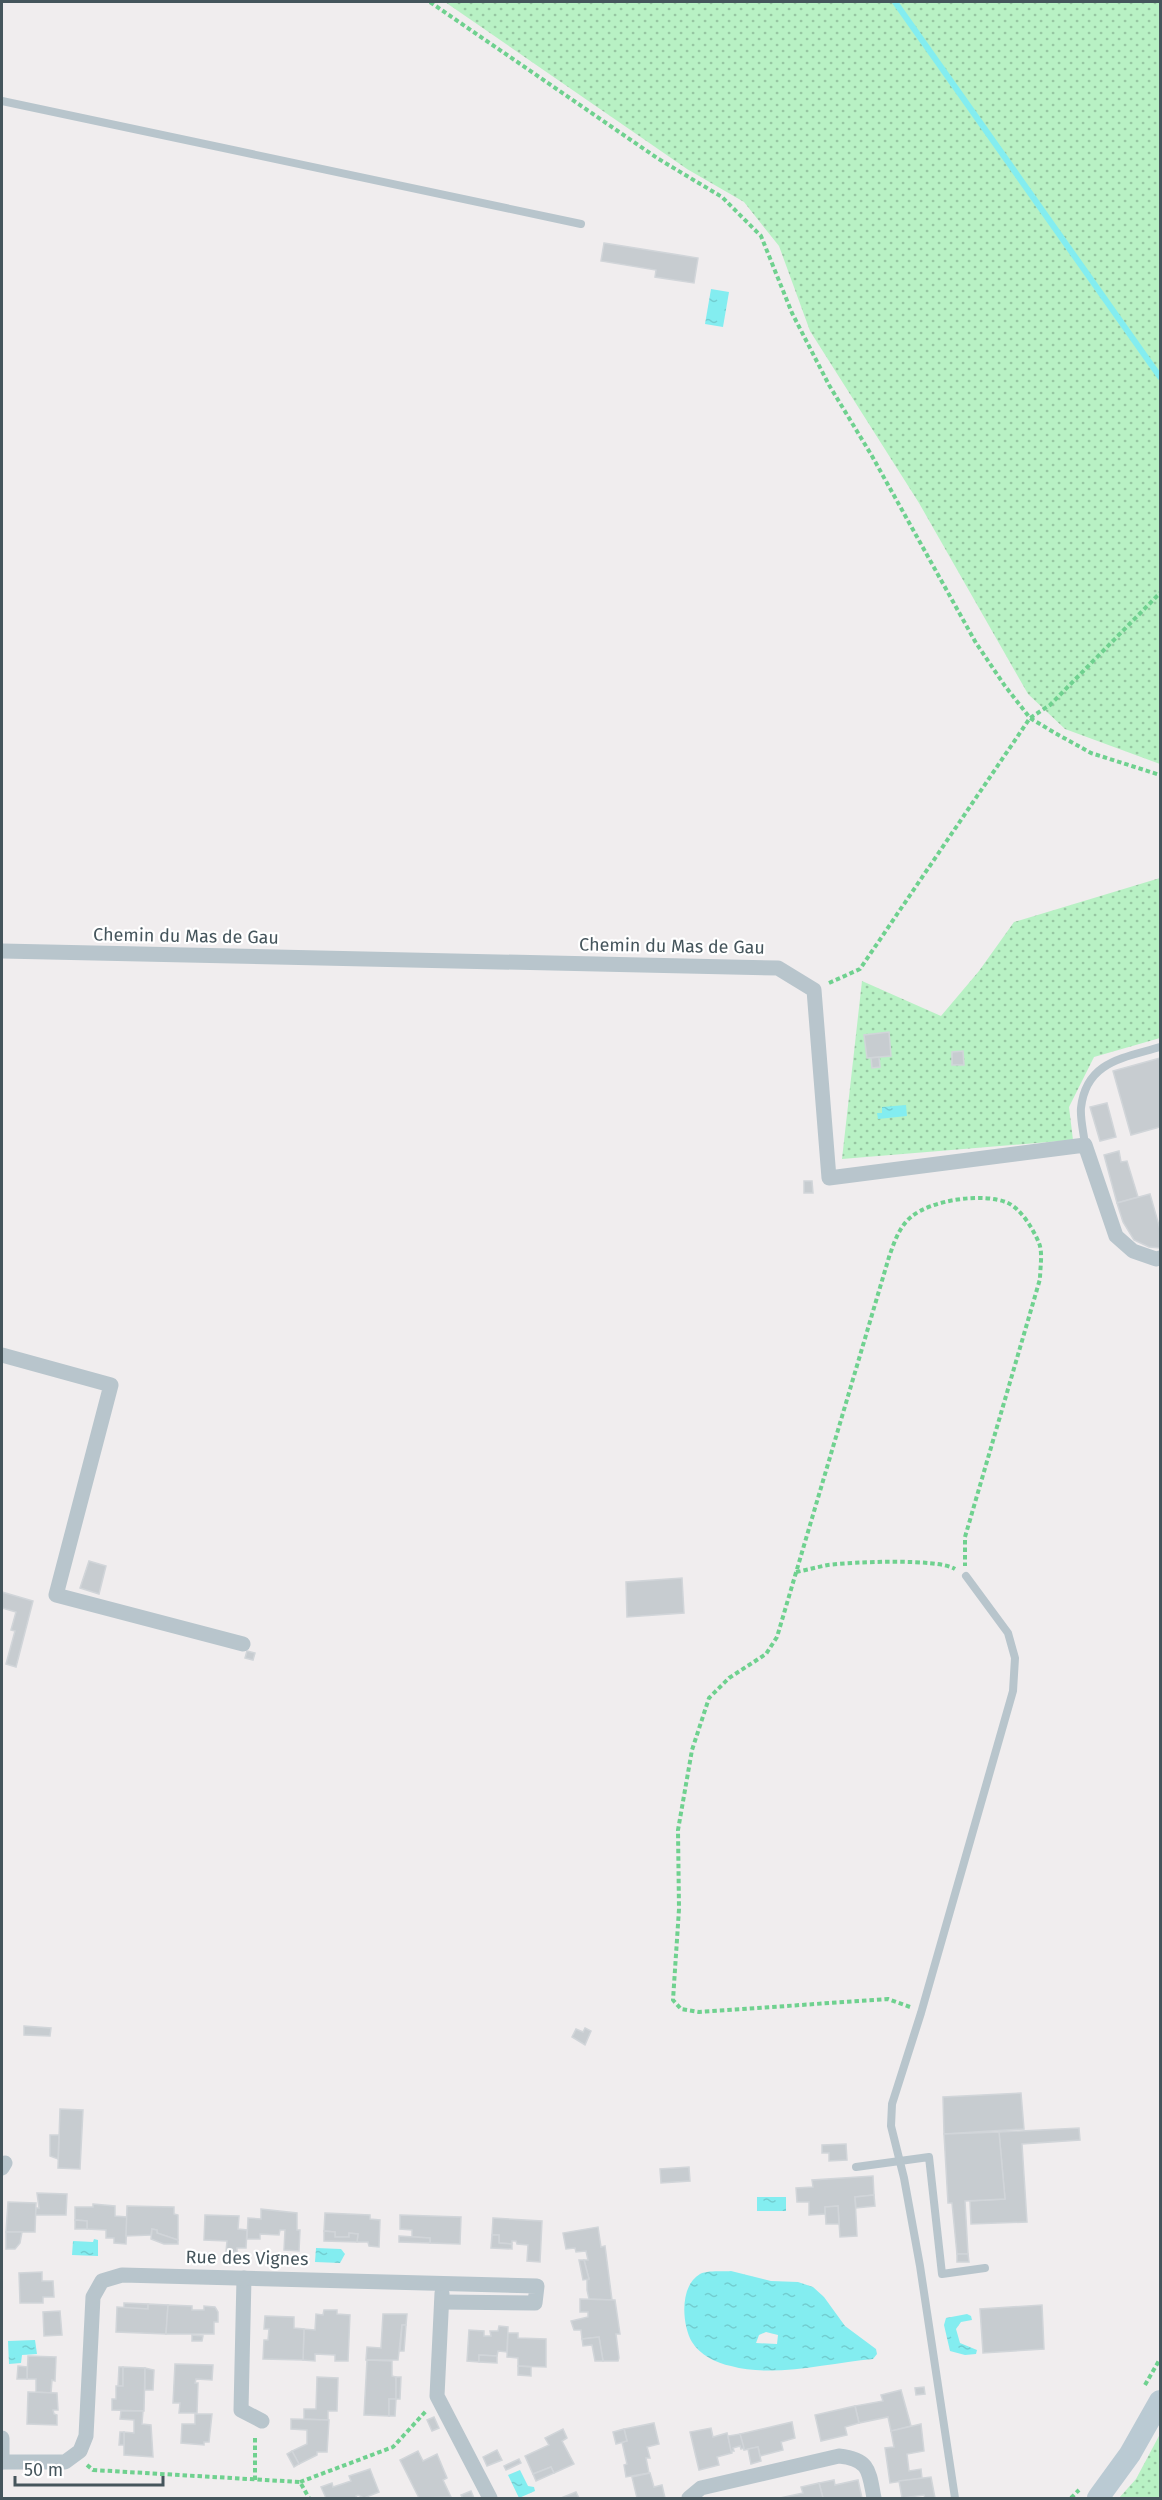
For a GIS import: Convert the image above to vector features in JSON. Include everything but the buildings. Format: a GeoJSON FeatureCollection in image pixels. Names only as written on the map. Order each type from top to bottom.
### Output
{"type":"FeatureCollection","features":[{"type":"Feature","properties":{"kind":"main road"},"geometry":{"type":"LineString","coordinates":[[1098,2499],[1130,2454],[1161,2401]]}},
{"type":"Feature","properties":{"kind":"street","name":"Chemin du Mas de Gau"},"geometry":{"type":"LineString","coordinates":[[2,951],[778,968],[814,990]]}},
{"type":"Feature","properties":{"kind":"street"},"geometry":{"type":"LineString","coordinates":[[814,990],[830,1178],[1085,1145],[1116,1236],[1133,1251],[1156,1259],[1161,1258]]}},
{"type":"Feature","properties":{"kind":"street"},"geometry":{"type":"LineString","coordinates":[[2,1355],[111,1385],[56,1595],[243,1644]]}},
{"type":"Feature","properties":{"kind":"street","name":"Rue des Vignes"},"geometry":{"type":"LineString","coordinates":[[75,2455],[80,2451],[86,2436],[93,2298],[102,2281],[122,2275],[537,2286],[535,2303],[442,2301]]}},
{"type":"Feature","properties":{"kind":"street"},"geometry":{"type":"LineString","coordinates":[[244,2278],[241,2410],[262,2421]]}},
{"type":"Feature","properties":{"kind":"street"},"geometry":{"type":"LineString","coordinates":[[442,2283],[436,2396],[490,2499]]}},
{"type":"Feature","properties":{"kind":"street"},"geometry":{"type":"LineString","coordinates":[[2,2438],[2,2462],[65,2462],[75,2455]]}},
{"type":"Feature","properties":{"kind":"street"},"geometry":{"type":"LineString","coordinates":[[689,2499],[701,2487],[840,2456],[856,2457],[868,2468],[874,2499]]}},
{"type":"Feature","properties":{"kind":"lane"},"geometry":{"type":"LineString","coordinates":[[2,101],[581,224]]}},
{"type":"Feature","properties":{"kind":"lane"},"geometry":{"type":"LineString","coordinates":[[1085,1145],[1081,1108],[1088,1082],[1104,1064],[1161,1047]]}},
{"type":"Feature","properties":{"kind":"lane"},"geometry":{"type":"LineString","coordinates":[[955,2499],[920,2266],[891,2126],[892,2104],[921,2013],[1013,1691],[1015,1658],[1008,1633],[966,1576]]}},
{"type":"Feature","properties":{"kind":"lane"},"geometry":{"type":"LineString","coordinates":[[856,2167],[929,2157],[942,2274],[985,2268]]}},
{"type":"Feature","properties":{"kind":"path"},"geometry":{"type":"LineString","coordinates":[[430,2],[657,158],[722,197],[761,236],[792,313],[829,385],[878,466],[976,643],[1005,687],[1030,718],[1091,753],[1161,776]]}},
{"type":"Feature","properties":{"kind":"path"},"geometry":{"type":"LineString","coordinates":[[814,990],[860,969],[1030,718],[1050,705],[1161,593]]}},
{"type":"Feature","properties":{"kind":"path"},"geometry":{"type":"LineString","coordinates":[[921,2013],[904,2003],[888,1999],[699,2012],[681,2008],[673,2000],[680,1909],[678,1830],[692,1750],[710,1698],[729,1678],[766,1654],[777,1637],[897,1235],[909,1218],[928,1205],[979,1199],[1008,1204],[1028,1222],[1040,1245],[1040,1279],[965,1538],[966,1576]]}},
{"type":"Feature","properties":{"kind":"path"},"geometry":{"type":"LineString","coordinates":[[796,1572],[829,1565],[904,1562],[948,1564],[966,1576]]}},
{"type":"Feature","properties":{"kind":"path"},"geometry":{"type":"LineString","coordinates":[[75,2455],[93,2470],[300,2482],[393,2446],[423,2413],[441,2403]]}},
{"type":"Feature","properties":{"kind":"path"},"geometry":{"type":"LineString","coordinates":[[255,2480],[255,2435],[262,2421]]}},
{"type":"Feature","properties":{"kind":"path"},"geometry":{"type":"LineString","coordinates":[[300,2482],[309,2499]]}},
{"type":"Feature","properties":{"kind":"green space"},"geometry":{"type":"Polygon","coordinates":[[[445,2],[1160,2],[1160,764],[1065,729],[1028,694],[919,503],[810,331],[779,246],[744,202],[687,169],[445,2]]]}},
{"type":"Feature","properties":{"kind":"green space"},"geometry":{"type":"Polygon","coordinates":[[[1160,878],[1160,1038],[1094,1057],[1069,1107],[1073,1140],[842,1159],[862,981],[941,1016],[979,971],[1014,922],[1160,878]]]}},
{"type":"Feature","properties":{"kind":"green space"},"geometry":{"type":"Polygon","coordinates":[[[1160,2434],[1160,2498],[1119,2498],[1136,2479],[1160,2434]]]}},
{"type":"Feature","properties":{"kind":"water"},"geometry":{"type":"Polygon","coordinates":[[[711,289],[729,292],[723,327],[705,324],[711,289]]]}},
{"type":"Feature","properties":{"kind":"water"},"geometry":{"type":"Polygon","coordinates":[[[906,1105],[907,1116],[878,1119],[877,1113],[882,1113],[882,1107],[906,1105]]]}},
{"type":"Feature","properties":{"kind":"water"},"geometry":{"type":"Polygon","coordinates":[[[757,2197],[786,2197],[786,2211],[757,2211],[757,2197]]]}},
{"type":"Feature","properties":{"kind":"water"},"geometry":{"type":"Polygon","coordinates":[[[94,2239],[98,2240],[98,2256],[72,2255],[73,2241],[93,2242],[94,2239]]]}},
{"type":"Feature","properties":{"kind":"water"},"geometry":{"type":"Polygon","coordinates":[[[316,2248],[341,2249],[345,2254],[340,2263],[315,2262],[316,2248]]]}},
{"type":"Feature","properties":{"kind":"water"},"geometry":{"type":"Polygon","coordinates":[[[731,2271],[771,2281],[798,2282],[813,2287],[824,2297],[845,2326],[876,2349],[877,2354],[873,2359],[801,2369],[765,2371],[731,2366],[709,2358],[695,2347],[686,2326],[684,2306],[688,2287],[700,2274],[731,2271]],[[766,2332],[759,2335],[756,2343],[777,2344],[778,2335],[766,2332]]]}},
{"type":"Feature","properties":{"kind":"water"},"geometry":{"type":"Polygon","coordinates":[[[967,2314],[972,2320],[961,2322],[956,2329],[960,2343],[977,2350],[976,2354],[965,2355],[950,2351],[944,2325],[946,2318],[967,2314]]]}},
{"type":"Feature","properties":{"kind":"water"},"geometry":{"type":"Polygon","coordinates":[[[35,2340],[37,2354],[22,2355],[21,2363],[9,2364],[8,2341],[35,2340]]]}},
{"type":"Feature","properties":{"kind":"water"},"geometry":{"type":"Polygon","coordinates":[[[520,2470],[528,2486],[534,2487],[535,2491],[519,2498],[508,2475],[520,2470]]]}},
{"type":"Feature","properties":{"kind":"waterway"},"geometry":{"type":"LineString","coordinates":[[895,2],[1160,377]]}}]}
